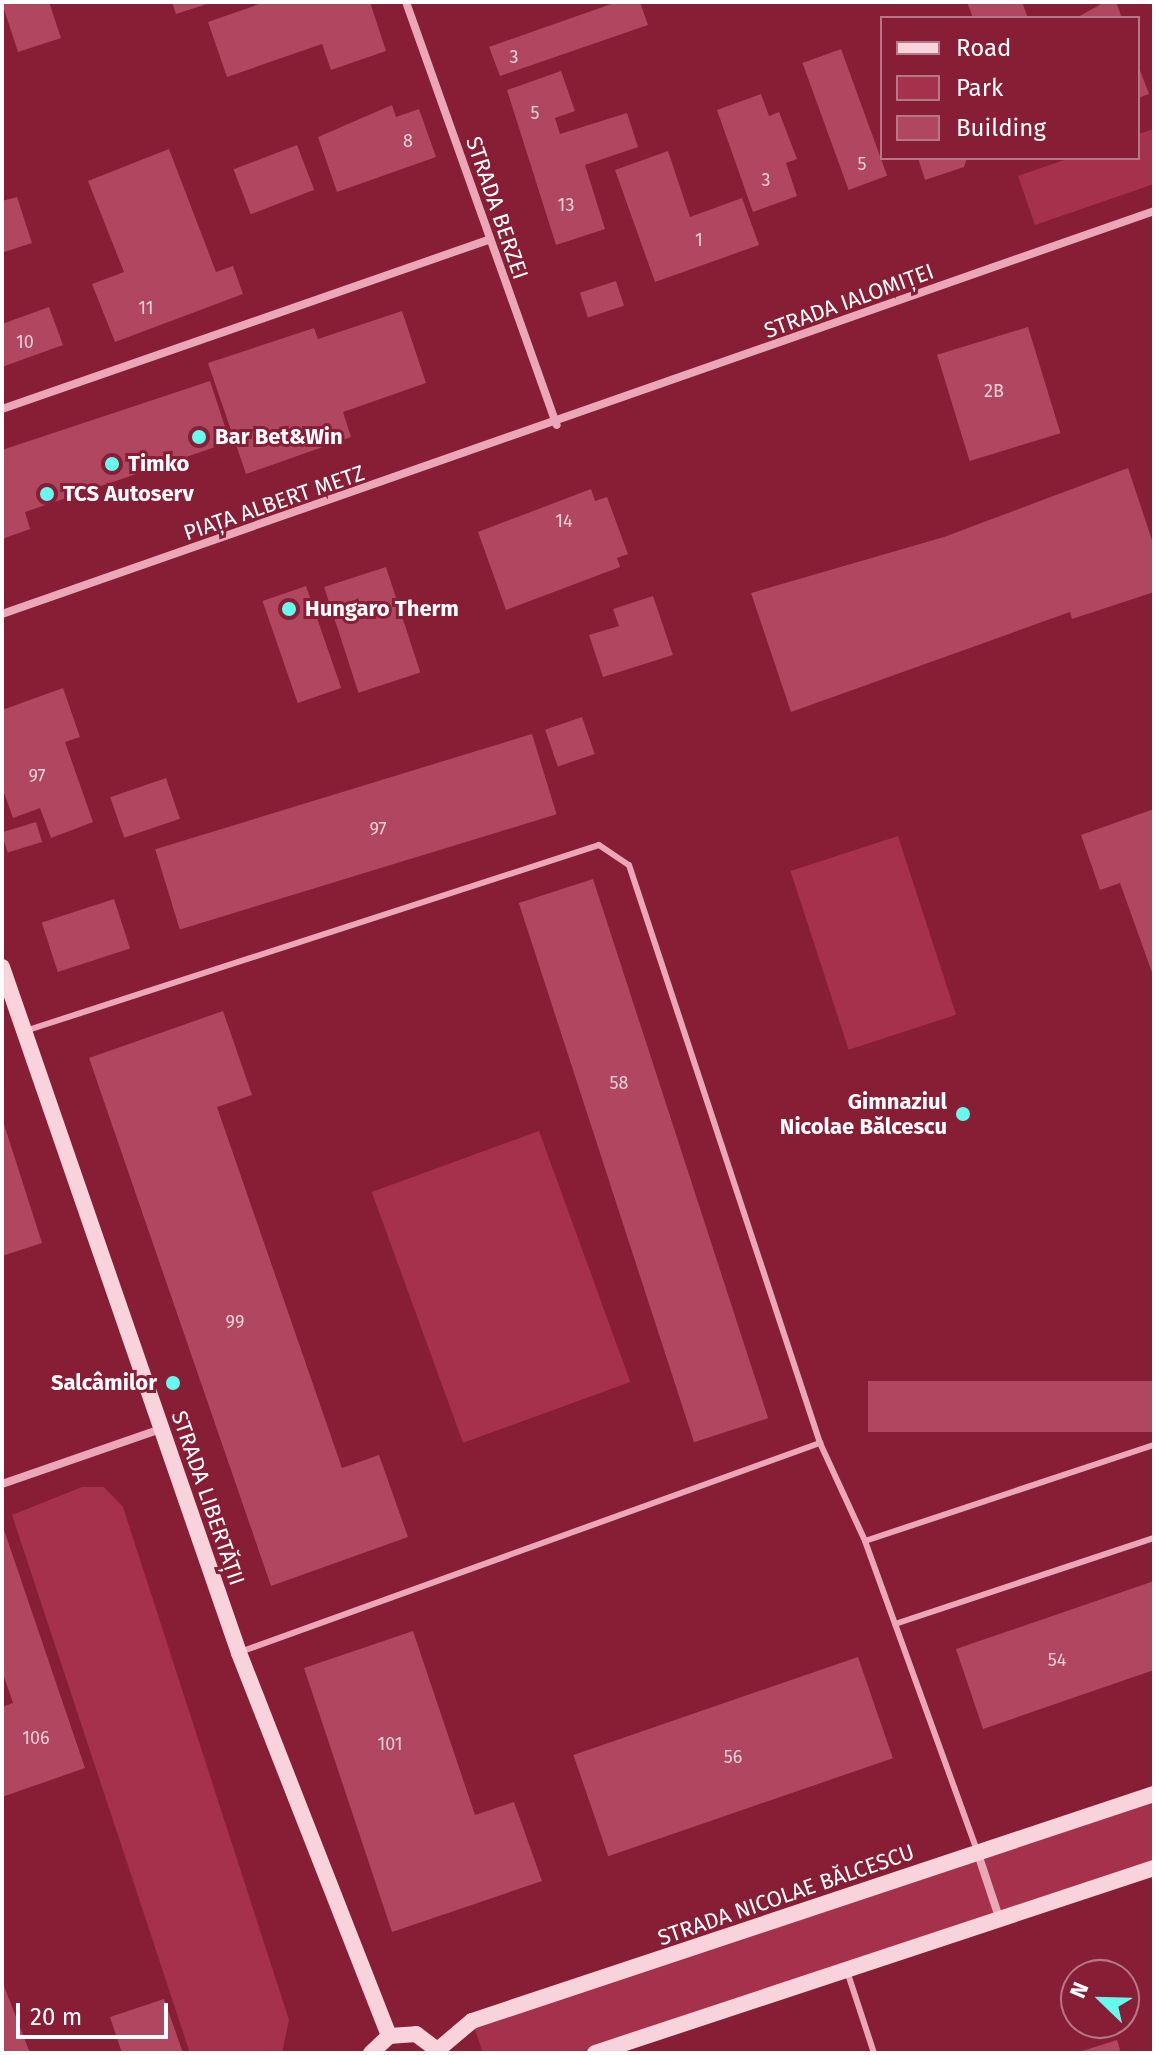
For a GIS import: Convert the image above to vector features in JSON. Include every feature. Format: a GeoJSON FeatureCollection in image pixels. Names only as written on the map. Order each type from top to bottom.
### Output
{"type":"FeatureCollection","features":[{"type":"Feature","properties":{"kind":"street","name":"STRADA BERZEI"},"geometry":{"type":"LineString","coordinates":[[406,2],[488,240],[557,425]]}},
{"type":"Feature","properties":{"kind":"street","name":"STRADA IALOMIȚEI"},"geometry":{"type":"LineString","coordinates":[[557,425],[1154,211]]}},
{"type":"Feature","properties":{"kind":"street"},"geometry":{"type":"LineString","coordinates":[[2,409],[488,240]]}},
{"type":"Feature","properties":{"kind":"street","name":"PIAȚA ALBERT METZ"},"geometry":{"type":"LineString","coordinates":[[2,614],[557,425]]}},
{"type":"Feature","properties":{"kind":"street","name":"STRADA LIBERTĂȚII"},"geometry":{"type":"LineString","coordinates":[[2,967],[239,1653],[389,2036]]}},
{"type":"Feature","properties":{"kind":"street"},"geometry":{"type":"LineString","coordinates":[[2,1484],[161,1429]]}},
{"type":"Feature","properties":{"kind":"street","name":"STRADA NICOLAE BĂLCESCU"},"geometry":{"type":"LineString","coordinates":[[440,2051],[472,2021],[1154,1794]]}},
{"type":"Feature","properties":{"kind":"street"},"geometry":{"type":"LineString","coordinates":[[978,1854],[1000,1920]]}},
{"type":"Feature","properties":{"kind":"street"},"geometry":{"type":"LineString","coordinates":[[595,2053],[1154,1868]]}},
{"type":"Feature","properties":{"kind":"street"},"geometry":{"type":"LineString","coordinates":[[371,2053],[389,2036],[416,2034],[440,2051]]}},
{"type":"Feature","properties":{"kind":"lane"},"geometry":{"type":"LineString","coordinates":[[25,1031],[599,845],[629,865],[820,1443],[865,1541],[978,1854]]}},
{"type":"Feature","properties":{"kind":"lane"},"geometry":{"type":"LineString","coordinates":[[239,1653],[820,1443]]}},
{"type":"Feature","properties":{"kind":"lane"},"geometry":{"type":"LineString","coordinates":[[865,1541],[1154,1445]]}},
{"type":"Feature","properties":{"kind":"lane"},"geometry":{"type":"LineString","coordinates":[[895,1624],[1154,1538]]}},
{"type":"Feature","properties":{"kind":"lane"},"geometry":{"type":"LineString","coordinates":[[847,1971],[874,2053]]}},
{"type":"Feature","properties":{"kind":"green space"},"geometry":{"type":"Polygon","coordinates":[[[1154,129],[1154,184],[1035,225],[1018,176],[1064,160],[1140,160],[1140,133],[1154,129]]]}},
{"type":"Feature","properties":{"kind":"green space"},"geometry":{"type":"Polygon","coordinates":[[[898,836],[956,1015],[849,1050],[791,871],[898,836]]]}},
{"type":"Feature","properties":{"kind":"green space"},"geometry":{"type":"Polygon","coordinates":[[[539,1131],[630,1382],[463,1443],[372,1192],[539,1131]]]}},
{"type":"Feature","properties":{"kind":"green space"},"geometry":{"type":"Polygon","coordinates":[[[82,1487],[104,1487],[123,1507],[289,2020],[282,2053],[190,2053],[12,1515],[82,1487]]]}},
{"type":"Feature","properties":{"kind":"green space"},"geometry":{"type":"Polygon","coordinates":[[[1154,1794],[1154,1868],[595,2053],[483,2053],[472,2021],[1154,1794]]]}},
{"type":"Feature","properties":{"kind":"building"},"geometry":{"type":"Polygon","coordinates":[[[49,2],[61,38],[18,52],[2,3],[49,2]]]}},
{"type":"Feature","properties":{"kind":"building"},"geometry":{"type":"Polygon","coordinates":[[[172,2],[210,2],[210,3],[176,14],[172,2]]]}},
{"type":"Feature","properties":{"kind":"building"},"geometry":{"type":"Polygon","coordinates":[[[265,2],[370,2],[386,51],[331,70],[322,44],[227,77],[208,22],[265,2]]]}},
{"type":"Feature","properties":{"kind":"building"},"geometry":{"type":"Polygon","coordinates":[[[617,2],[640,2],[648,25],[500,76],[489,47],[617,2]]]}},
{"type":"Feature","properties":{"kind":"building"},"geometry":{"type":"Polygon","coordinates":[[[967,2],[1022,2],[1027,16],[972,16],[967,2]]]}},
{"type":"Feature","properties":{"kind":"building"},"geometry":{"type":"Polygon","coordinates":[[[1105,2],[1116,2],[1121,16],[1080,16],[1105,2]]]}},
{"type":"Feature","properties":{"kind":"building"},"geometry":{"type":"Polygon","coordinates":[[[841,49],[887,176],[849,190],[802,63],[841,49]]]}},
{"type":"Feature","properties":{"kind":"building"},"geometry":{"type":"Polygon","coordinates":[[[1140,70],[1149,94],[1140,97],[1140,70]]]}},
{"type":"Feature","properties":{"kind":"building"},"geometry":{"type":"Polygon","coordinates":[[[561,71],[575,111],[555,118],[560,134],[627,113],[638,147],[585,165],[605,229],[556,245],[507,90],[561,71]]]}},
{"type":"Feature","properties":{"kind":"building"},"geometry":{"type":"Polygon","coordinates":[[[761,94],[769,116],[779,112],[797,159],[786,163],[797,196],[753,212],[717,110],[761,94]]]}},
{"type":"Feature","properties":{"kind":"building"},"geometry":{"type":"Polygon","coordinates":[[[392,105],[396,117],[419,109],[436,157],[337,192],[318,137],[392,105]]]}},
{"type":"Feature","properties":{"kind":"building"},"geometry":{"type":"Polygon","coordinates":[[[297,145],[314,190],[251,214],[234,169],[297,145]]]}},
{"type":"Feature","properties":{"kind":"building"},"geometry":{"type":"Polygon","coordinates":[[[169,149],[216,272],[233,266],[243,294],[115,342],[92,284],[124,272],[88,181],[169,149]]]}},
{"type":"Feature","properties":{"kind":"building"},"geometry":{"type":"Polygon","coordinates":[[[668,151],[690,217],[742,198],[759,245],[655,282],[615,170],[668,151]]]}},
{"type":"Feature","properties":{"kind":"building"},"geometry":{"type":"Polygon","coordinates":[[[919,160],[966,160],[964,167],[925,180],[919,160]]]}},
{"type":"Feature","properties":{"kind":"building"},"geometry":{"type":"Polygon","coordinates":[[[17,197],[32,243],[4,252],[2,201],[17,197]]]}},
{"type":"Feature","properties":{"kind":"building"},"geometry":{"type":"Polygon","coordinates":[[[616,281],[624,306],[588,317],[580,293],[616,281]]]}},
{"type":"Feature","properties":{"kind":"building"},"geometry":{"type":"Polygon","coordinates":[[[49,307],[63,345],[2,367],[2,324],[49,307]]]}},
{"type":"Feature","properties":{"kind":"building"},"geometry":{"type":"Polygon","coordinates":[[[402,311],[426,383],[343,412],[351,437],[246,474],[208,363],[314,328],[318,339],[402,311]]]}},
{"type":"Feature","properties":{"kind":"building"},"geometry":{"type":"Polygon","coordinates":[[[1028,327],[1060,433],[970,461],[937,355],[1028,327]]]}},
{"type":"Feature","properties":{"kind":"building"},"geometry":{"type":"Polygon","coordinates":[[[210,381],[230,442],[25,512],[30,529],[2,539],[2,450],[210,381]]]}},
{"type":"Feature","properties":{"kind":"building"},"geometry":{"type":"Polygon","coordinates":[[[1128,468],[1154,546],[1154,592],[1072,619],[1070,612],[791,712],[751,593],[944,537],[1128,468]]]}},
{"type":"Feature","properties":{"kind":"building"},"geometry":{"type":"Polygon","coordinates":[[[591,489],[595,501],[607,497],[628,554],[617,558],[620,567],[506,610],[478,532],[591,489]]]}},
{"type":"Feature","properties":{"kind":"building"},"geometry":{"type":"Polygon","coordinates":[[[386,567],[420,673],[358,693],[324,587],[386,567]]]}},
{"type":"Feature","properties":{"kind":"building"},"geometry":{"type":"Polygon","coordinates":[[[306,586],[341,688],[298,703],[263,601],[306,586]]]}},
{"type":"Feature","properties":{"kind":"building"},"geometry":{"type":"Polygon","coordinates":[[[653,596],[673,655],[603,677],[589,635],[619,626],[613,609],[653,596]]]}},
{"type":"Feature","properties":{"kind":"building"},"geometry":{"type":"Polygon","coordinates":[[[63,688],[80,737],[65,742],[93,822],[51,838],[40,808],[13,818],[2,787],[2,710],[63,688]]]}},
{"type":"Feature","properties":{"kind":"building"},"geometry":{"type":"Polygon","coordinates":[[[582,717],[595,754],[558,767],[545,730],[582,717]]]}},
{"type":"Feature","properties":{"kind":"building"},"geometry":{"type":"Polygon","coordinates":[[[532,734],[557,814],[180,930],[155,849],[532,734]]]}},
{"type":"Feature","properties":{"kind":"building"},"geometry":{"type":"Polygon","coordinates":[[[166,778],[180,819],[124,838],[110,797],[166,778]]]}},
{"type":"Feature","properties":{"kind":"building"},"geometry":{"type":"Polygon","coordinates":[[[1154,809],[1154,978],[1120,883],[1100,890],[1081,835],[1154,809]]]}},
{"type":"Feature","properties":{"kind":"building"},"geometry":{"type":"Polygon","coordinates":[[[36,822],[42,842],[8,853],[2,832],[36,822]]]}},
{"type":"Feature","properties":{"kind":"building"},"geometry":{"type":"Polygon","coordinates":[[[593,879],[768,1418],[694,1442],[519,903],[593,879]]]}},
{"type":"Feature","properties":{"kind":"building"},"geometry":{"type":"Polygon","coordinates":[[[114,899],[130,948],[58,972],[42,922],[114,899]]]}},
{"type":"Feature","properties":{"kind":"building"},"geometry":{"type":"Polygon","coordinates":[[[223,1011],[252,1095],[217,1107],[342,1468],[379,1455],[408,1537],[271,1586],[89,1058],[223,1011]]]}},
{"type":"Feature","properties":{"kind":"building"},"geometry":{"type":"Polygon","coordinates":[[[2,1118],[42,1243],[2,1256],[2,1118]]]}},
{"type":"Feature","properties":{"kind":"building"},"geometry":{"type":"Polygon","coordinates":[[[868,1381],[1154,1381],[1154,1432],[868,1432],[868,1381]]]}},
{"type":"Feature","properties":{"kind":"building"},"geometry":{"type":"Polygon","coordinates":[[[2,1524],[85,1768],[2,1797],[2,1707],[13,1703],[2,1671],[2,1524]]]}},
{"type":"Feature","properties":{"kind":"building"},"geometry":{"type":"Polygon","coordinates":[[[1154,1581],[1154,1670],[983,1729],[956,1649],[1154,1581]]]}},
{"type":"Feature","properties":{"kind":"building"},"geometry":{"type":"Polygon","coordinates":[[[413,1631],[475,1815],[514,1802],[542,1881],[392,1932],[304,1668],[413,1631]]]}},
{"type":"Feature","properties":{"kind":"building"},"geometry":{"type":"Polygon","coordinates":[[[858,1657],[893,1758],[608,1856],[573,1755],[858,1657]]]}},
{"type":"Feature","properties":{"kind":"building"},"geometry":{"type":"Polygon","coordinates":[[[4,1986],[30,2053],[2,2053],[4,1986]]]}},
{"type":"Feature","properties":{"kind":"building"},"geometry":{"type":"Polygon","coordinates":[[[164,1999],[183,2053],[122,2053],[110,2017],[164,1999]]]}},
{"type":"Feature","properties":{"kind":"building"},"geometry":{"type":"Polygon","coordinates":[[[1117,2040],[1121,2053],[1079,2052],[1117,2040]]]}},
{"type":"Feature","properties":{"kind":"place","name":"Bar Bet&Win"},"geometry":{"type":"Point","coordinates":[199,437]}},
{"type":"Feature","properties":{"kind":"place","name":"Timko"},"geometry":{"type":"Point","coordinates":[112,464]}},
{"type":"Feature","properties":{"kind":"place","name":"TCS Autoserv"},"geometry":{"type":"Point","coordinates":[47,494]}},
{"type":"Feature","properties":{"kind":"place","name":"Hungaro Therm"},"geometry":{"type":"Point","coordinates":[289,609]}},
{"type":"Feature","properties":{"kind":"place","name":"Gimnaziul Nicolae Bălcescu"},"geometry":{"type":"Point","coordinates":[963,1114]}},
{"type":"Feature","properties":{"kind":"place","name":"Salcâmilor"},"geometry":{"type":"Point","coordinates":[173,1383]}}]}
